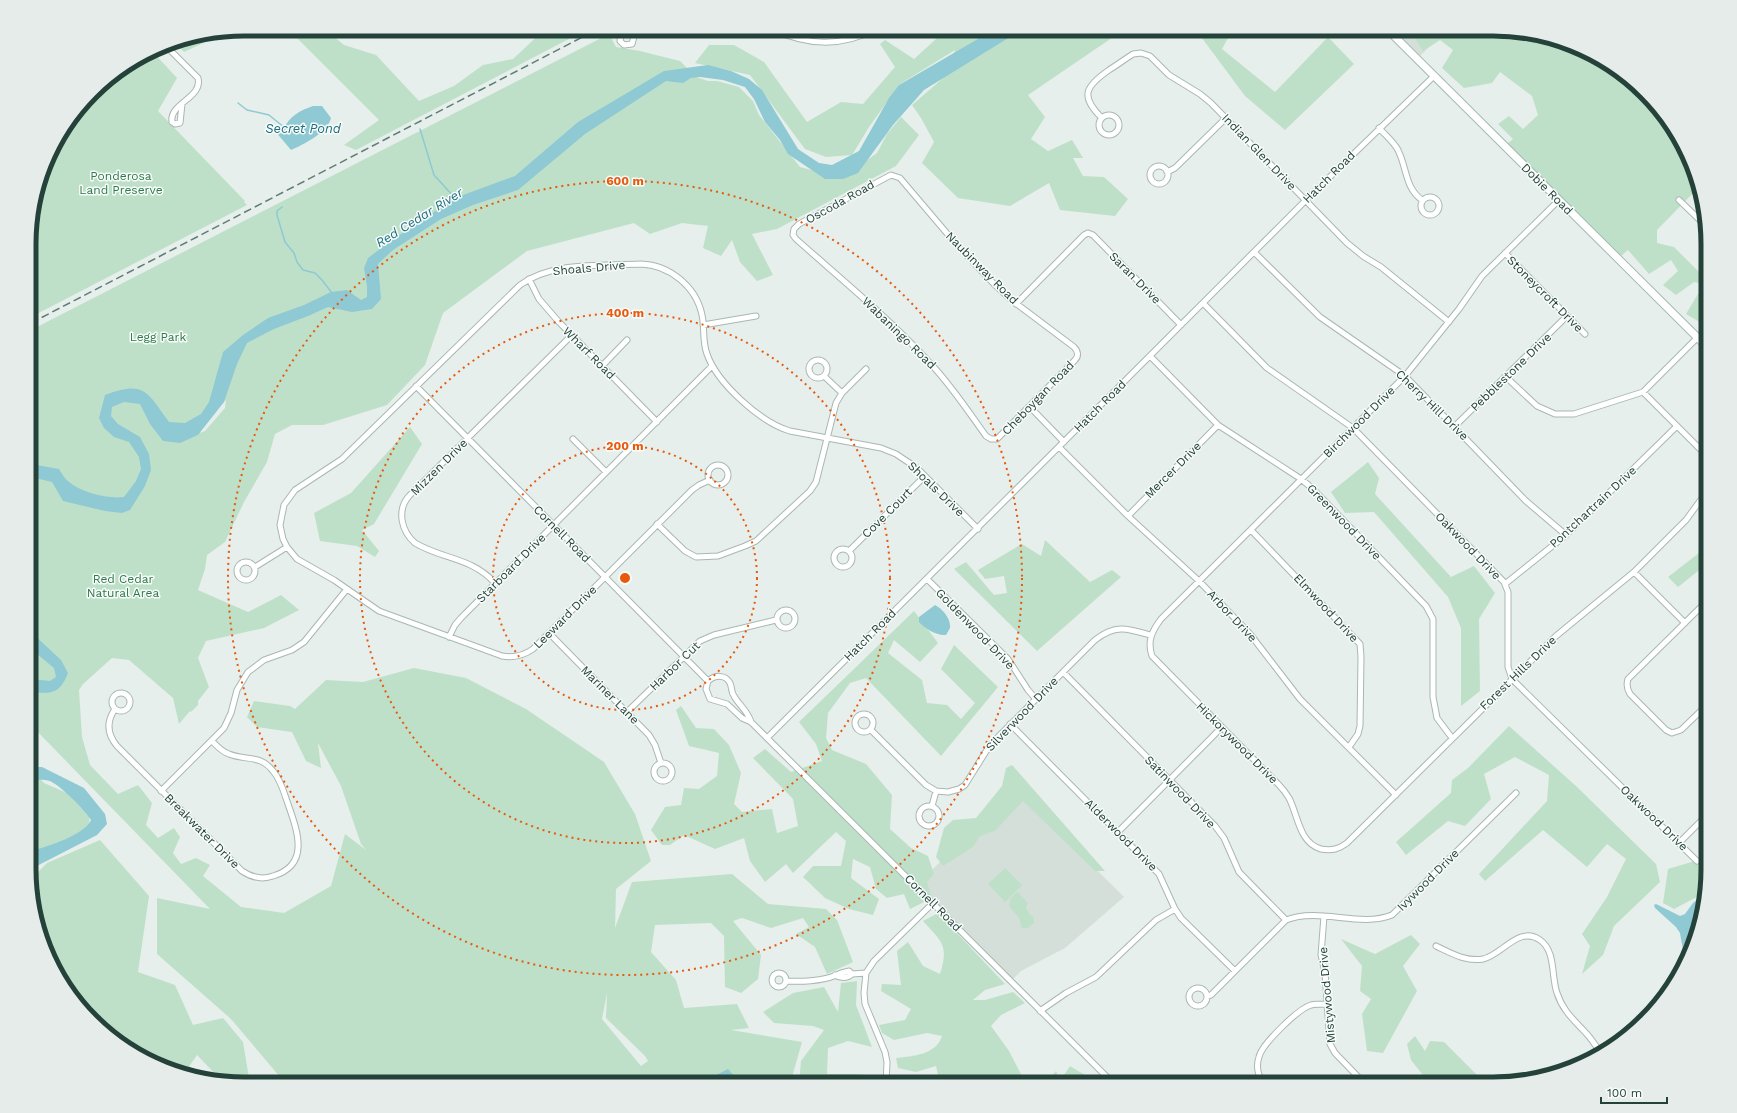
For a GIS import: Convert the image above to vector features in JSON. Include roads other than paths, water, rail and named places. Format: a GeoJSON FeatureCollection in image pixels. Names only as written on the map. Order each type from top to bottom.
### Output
{"type":"FeatureCollection","features":[{"type":"Feature","properties":{"kind":"street"},"geometry":{"type":"LineString","coordinates":[[621,36],[620,41],[624,45],[628,46],[632,44],[634,36]]}},
{"type":"Feature","properties":{"kind":"street"},"geometry":{"type":"LineString","coordinates":[[788,36],[816,42],[852,39],[859,36]]}},
{"type":"Feature","properties":{"kind":"street","name":"Dobie Road"},"geometry":{"type":"LineString","coordinates":[[1394,36],[1701,342]]}},
{"type":"Feature","properties":{"kind":"street"},"geometry":{"type":"LineString","coordinates":[[170,50],[198,78],[199,84],[197,89],[182,104]]}},
{"type":"Feature","properties":{"kind":"street","name":"Indian Glen Drive"},"geometry":{"type":"LineString","coordinates":[[1102,118],[1093,108],[1089,100],[1088,92],[1091,84],[1130,56],[1141,53],[1150,56],[1174,78],[1205,98],[1354,250],[1381,267],[1449,322]]}},
{"type":"Feature","properties":{"kind":"street","name":"Hatch Road"},"geometry":{"type":"LineString","coordinates":[[767,738],[1306,200],[1434,76]]}},
{"type":"Feature","properties":{"kind":"street"},"geometry":{"type":"LineString","coordinates":[[1167,172],[1175,168],[1226,118]]}},
{"type":"Feature","properties":{"kind":"street"},"geometry":{"type":"LineString","coordinates":[[1379,128],[1398,150],[1411,189],[1415,195],[1422,200]]}},
{"type":"Feature","properties":{"kind":"street","name":"Oscoda Road"},"geometry":{"type":"LineString","coordinates":[[793,235],[794,229],[799,224],[888,176],[893,175]]}},
{"type":"Feature","properties":{"kind":"street","name":"Naubinway Road"},"geometry":{"type":"LineString","coordinates":[[893,175],[900,178],[976,266],[1016,304],[1074,347],[1078,353]]}},
{"type":"Feature","properties":{"kind":"street","name":"Birchwood Drive"},"geometry":{"type":"LineString","coordinates":[[1150,634],[1161,619],[1405,376],[1449,322],[1482,276],[1559,200]]}},
{"type":"Feature","properties":{"kind":"street"},"geometry":{"type":"LineString","coordinates":[[1679,200],[1699,219]]}},
{"type":"Feature","properties":{"kind":"street","name":"Saran Drive"},"geometry":{"type":"LineString","coordinates":[[1016,304],[1088,233],[1093,235],[1181,325]]}},
{"type":"Feature","properties":{"kind":"street","name":"Wabaningo Road"},"geometry":{"type":"LineString","coordinates":[[793,235],[880,314],[930,363],[986,436],[994,439]]}},
{"type":"Feature","properties":{"kind":"street","name":"Cherry Hill Drive"},"geometry":{"type":"LineString","coordinates":[[1254,252],[1320,317],[1405,376],[1526,501],[1566,535]]}},
{"type":"Feature","properties":{"kind":"street","name":"Stoneycroft Drive"},"geometry":{"type":"LineString","coordinates":[[1505,253],[1585,334]]}},
{"type":"Feature","properties":{"kind":"street","name":"Shoals Drive"},"geometry":{"type":"LineString","coordinates":[[347,589],[325,574],[302,562],[287,547],[281,530],[281,516],[284,505],[291,494],[298,487],[340,461],[516,288],[529,279],[563,268],[641,264],[657,267],[676,276],[691,291],[701,310],[706,352],[712,366],[739,397],[765,420],[790,431],[889,451],[906,460],[925,476],[978,529]]}},
{"type":"Feature","properties":{"kind":"street","name":"Wharf Road"},"geometry":{"type":"LineString","coordinates":[[529,279],[540,299],[572,336],[657,422]]}},
{"type":"Feature","properties":{"kind":"street","name":"Oakwood Drive"},"geometry":{"type":"LineString","coordinates":[[1203,303],[1267,368],[1353,428],[1505,584],[1508,597],[1508,667],[1512,679],[1698,861]]}},
{"type":"Feature","properties":{"kind":"street"},"geometry":{"type":"LineString","coordinates":[[703,325],[756,316]]}},
{"type":"Feature","properties":{"kind":"street","name":"Pebblestone Drive"},"geometry":{"type":"LineString","coordinates":[[1454,426],[1567,316]]}},
{"type":"Feature","properties":{"kind":"street","name":"Mizzen Drive"},"geometry":{"type":"LineString","coordinates":[[495,583],[486,574],[474,566],[416,543],[405,532],[402,513],[407,499],[572,336]]}},
{"type":"Feature","properties":{"kind":"street"},"geometry":{"type":"LineString","coordinates":[[1506,377],[1537,406],[1555,414],[1574,414],[1643,392],[1697,338]]}},
{"type":"Feature","properties":{"kind":"street"},"geometry":{"type":"LineString","coordinates":[[602,366],[627,340]]}},
{"type":"Feature","properties":{"kind":"street","name":"Cheboygan Road"},"geometry":{"type":"LineString","coordinates":[[994,439],[1000,437],[1030,407],[1075,360],[1078,353]]}},
{"type":"Feature","properties":{"kind":"street","name":"Greenwood Drive"},"geometry":{"type":"LineString","coordinates":[[1150,356],[1218,425],[1301,479],[1430,611],[1433,619],[1433,697],[1435,711],[1441,725],[1452,738]]}},
{"type":"Feature","properties":{"kind":"street","name":"Starboard Drive"},"geometry":{"type":"LineString","coordinates":[[449,637],[458,621],[712,366]]}},
{"type":"Feature","properties":{"kind":"street"},"geometry":{"type":"LineString","coordinates":[[657,524],[685,551],[696,557],[718,556],[750,544],[761,537],[813,487],[819,474],[832,412],[842,393],[866,369]]}},
{"type":"Feature","properties":{"kind":"street"},"geometry":{"type":"LineString","coordinates":[[824,376],[842,393]]}},
{"type":"Feature","properties":{"kind":"street","name":"Cornell Road"},"geometry":{"type":"LineString","coordinates":[[416,386],[708,681]]}},
{"type":"Feature","properties":{"kind":"street"},"geometry":{"type":"LineString","coordinates":[[1643,392],[1701,450]]}},
{"type":"Feature","properties":{"kind":"street"},"geometry":{"type":"LineString","coordinates":[[1030,407],[1064,442]]}},
{"type":"Feature","properties":{"kind":"street","name":"Mercer Drive"},"geometry":{"type":"LineString","coordinates":[[1128,516],[1218,425]]}},
{"type":"Feature","properties":{"kind":"street","name":"Pontchartrain Drive"},"geometry":{"type":"LineString","coordinates":[[1505,584],[1566,535],[1677,426]]}},
{"type":"Feature","properties":{"kind":"street"},"geometry":{"type":"LineString","coordinates":[[573,439],[606,472]]}},
{"type":"Feature","properties":{"kind":"street","name":"Arbor Drive"},"geometry":{"type":"LineString","coordinates":[[1059,447],[1128,516],[1199,581],[1250,634],[1300,698],[1396,795]]}},
{"type":"Feature","properties":{"kind":"street","name":"Cove Court"},"geometry":{"type":"LineString","coordinates":[[850,550],[925,476]]}},
{"type":"Feature","properties":{"kind":"street","name":"Leeward Drive"},"geometry":{"type":"LineString","coordinates":[[347,589],[384,614],[502,656],[519,656],[530,651],[549,633],[692,490],[710,480]]}},
{"type":"Feature","properties":{"kind":"street","name":"Forest Hills Drive"},"geometry":{"type":"LineString","coordinates":[[1326,850],[1335,850],[1348,843],[1556,636],[1634,572],[1686,520],[1701,500]]}},
{"type":"Feature","properties":{"kind":"street","name":"Elmwood Drive"},"geometry":{"type":"LineString","coordinates":[[1251,530],[1360,644],[1360,720],[1358,734],[1349,747]]}},
{"type":"Feature","properties":{"kind":"street"},"geometry":{"type":"LineString","coordinates":[[255,567],[287,547]]}},
{"type":"Feature","properties":{"kind":"street"},"geometry":{"type":"LineString","coordinates":[[1634,572],[1685,623]]}},
{"type":"Feature","properties":{"kind":"street","name":"Goldenwood Drive"},"geometry":{"type":"LineString","coordinates":[[927,579],[1008,658],[1028,690],[1036,699]]}},
{"type":"Feature","properties":{"kind":"street"},"geometry":{"type":"LineString","coordinates":[[161,791],[212,741],[226,724],[231,713],[237,690],[248,672],[264,660],[286,652],[304,642],[347,589]]}},
{"type":"Feature","properties":{"kind":"street"},"geometry":{"type":"LineString","coordinates":[[1701,607],[1628,680],[1627,683],[1627,689],[1666,730],[1672,733],[1681,730],[1701,711]]}},
{"type":"Feature","properties":{"kind":"street","name":"Harbor Cut"},"geometry":{"type":"LineString","coordinates":[[627,712],[696,644],[714,635],[776,620]]}},
{"type":"Feature","properties":{"kind":"street","name":"Silverwood Drive"},"geometry":{"type":"LineString","coordinates":[[936,791],[953,791],[965,785],[990,745],[1095,640],[1110,631],[1127,628],[1150,634]]}},
{"type":"Feature","properties":{"kind":"street","name":"Mariner Lane"},"geometry":{"type":"LineString","coordinates":[[549,633],[653,740],[660,763]]}},
{"type":"Feature","properties":{"kind":"street","name":"Hickorywood Drive"},"geometry":{"type":"LineString","coordinates":[[1150,634],[1150,651],[1155,660],[1284,791],[1305,838],[1313,845],[1326,850]]}},
{"type":"Feature","properties":{"kind":"street","name":"Satinwood Drive"},"geometry":{"type":"LineString","coordinates":[[1062,672],[1220,832],[1235,865],[1246,880],[1286,920]]}},
{"type":"Feature","properties":{"kind":"street","name":"Cornell Road"},"geometry":{"type":"LineString","coordinates":[[708,681],[718,676],[726,679],[730,684],[734,696],[747,712],[751,722]]}},
{"type":"Feature","properties":{"kind":"street","name":"Cornell Road"},"geometry":{"type":"LineString","coordinates":[[708,681],[706,690],[710,699],[724,703],[742,718],[751,722],[1107,1077]]}},
{"type":"Feature","properties":{"kind":"street","name":"Breakwater Drive"},"geometry":{"type":"LineString","coordinates":[[115,709],[111,716],[109,725],[112,739],[161,791],[245,873],[253,877],[265,878],[277,875],[287,869],[296,856],[299,838],[276,776],[263,762],[253,758],[229,754],[221,750],[212,741]]}},
{"type":"Feature","properties":{"kind":"street","name":"Alderwood Drive"},"geometry":{"type":"LineString","coordinates":[[1010,724],[1159,874],[1175,909],[1181,918],[1235,971]]}},
{"type":"Feature","properties":{"kind":"street"},"geometry":{"type":"LineString","coordinates":[[1118,832],[1222,727]]}},
{"type":"Feature","properties":{"kind":"street"},"geometry":{"type":"LineString","coordinates":[[871,730],[926,785],[936,791],[932,806]]}},
{"type":"Feature","properties":{"kind":"street","name":"Ivywood Drive"},"geometry":{"type":"LineString","coordinates":[[1286,920],[1303,915],[1375,919],[1392,915],[1516,793]]}},
{"type":"Feature","properties":{"kind":"street"},"geometry":{"type":"LineString","coordinates":[[1679,843],[1701,821]]}},
{"type":"Feature","properties":{"kind":"street"},"geometry":{"type":"LineString","coordinates":[[886,1077],[887,1062],[885,1052],[866,1004],[864,993],[866,973],[874,961],[933,903]]}},
{"type":"Feature","properties":{"kind":"street"},"geometry":{"type":"LineString","coordinates":[[1040,1010],[1066,992],[1096,977],[1156,920],[1175,909]]}},
{"type":"Feature","properties":{"kind":"street","name":"Mistywood Drive"},"geometry":{"type":"LineString","coordinates":[[1324,916],[1321,955],[1331,1048],[1358,1077]]}},
{"type":"Feature","properties":{"kind":"street"},"geometry":{"type":"LineString","coordinates":[[1207,996],[1211,995],[1286,920]]}},
{"type":"Feature","properties":{"kind":"street"},"geometry":{"type":"LineString","coordinates":[[1436,946],[1460,957],[1481,959],[1492,956],[1521,937],[1531,936],[1541,940],[1549,950],[1554,984],[1561,1004],[1569,1017],[1591,1038],[1598,1048]]}},
{"type":"Feature","properties":{"kind":"street"},"geometry":{"type":"LineString","coordinates":[[787,982],[835,976],[839,972],[849,971],[852,974],[866,973]]}},
{"type":"Feature","properties":{"kind":"street"},"geometry":{"type":"LineString","coordinates":[[1260,1077],[1257,1065],[1264,1046],[1302,1009],[1312,1004],[1326,1004]]}},
{"type":"Feature","properties":{"kind":"water"},"geometry":{"type":"Polygon","coordinates":[[[983,36],[1012,36],[924,90],[893,125],[858,173],[843,179],[825,179],[788,154],[780,140],[765,122],[754,99],[745,87],[723,80],[700,77],[691,78],[683,83],[666,81],[585,134],[518,190],[473,205],[441,219],[393,250],[378,264],[381,299],[372,309],[352,312],[328,307],[274,329],[247,343],[237,364],[224,402],[198,435],[180,443],[163,441],[150,424],[140,404],[124,402],[112,407],[111,416],[118,424],[140,437],[149,454],[151,470],[145,486],[130,510],[122,513],[105,511],[63,501],[52,482],[36,478],[36,465],[59,469],[68,481],[81,489],[103,496],[124,497],[136,481],[141,469],[139,457],[129,442],[114,437],[104,428],[99,418],[105,395],[118,391],[137,389],[150,396],[169,422],[185,423],[201,414],[209,402],[223,352],[243,335],[268,318],[304,305],[331,292],[347,290],[361,300],[367,297],[364,268],[368,258],[389,242],[455,198],[515,176],[578,122],[664,71],[708,65],[731,71],[749,79],[762,90],[798,149],[819,163],[832,165],[859,151],[889,98],[899,85],[983,36]]]}},
{"type":"Feature","properties":{"kind":"water","name":"Secret Pond"},"geometry":{"type":"Polygon","coordinates":[[[313,106],[322,106],[331,118],[329,123],[320,133],[302,145],[291,150],[275,131],[276,128],[284,129],[296,114],[313,106]]]}},
{"type":"Feature","properties":{"kind":"water"},"geometry":{"type":"Polygon","coordinates":[[[935,605],[944,612],[948,618],[950,628],[946,635],[931,631],[919,622],[919,617],[935,605]]]}},
{"type":"Feature","properties":{"kind":"water"},"geometry":{"type":"Polygon","coordinates":[[[36,637],[61,660],[68,673],[62,685],[58,689],[44,693],[36,692],[36,680],[50,681],[56,677],[54,668],[36,653],[36,637]]]}},
{"type":"Feature","properties":{"kind":"water"},"geometry":{"type":"Polygon","coordinates":[[[36,767],[42,767],[84,788],[105,814],[107,824],[97,835],[36,866],[36,849],[64,840],[81,831],[91,820],[84,810],[60,788],[50,781],[36,780],[36,767]]]}},
{"type":"Feature","properties":{"kind":"water"},"geometry":{"type":"Polygon","coordinates":[[[1699,898],[1694,923],[1683,952],[1680,933],[1676,927],[1655,908],[1654,905],[1656,904],[1680,916],[1685,914],[1699,898]]]}},
{"type":"Feature","properties":{"kind":"water"},"geometry":{"type":"Polygon","coordinates":[[[728,1069],[735,1077],[717,1077],[716,1075],[728,1069]]]}},
{"type":"Feature","properties":{"kind":"waterway"},"geometry":{"type":"LineString","coordinates":[[238,103],[247,110],[269,115],[285,128]]}},
{"type":"Feature","properties":{"kind":"waterway","name":"Red Cedar River"},"geometry":{"type":"LineString","coordinates":[[420,129],[434,175],[455,198]]}},
{"type":"Feature","properties":{"kind":"waterway"},"geometry":{"type":"LineString","coordinates":[[282,207],[277,211],[277,215],[285,242],[294,253],[297,262],[303,270],[315,273],[332,293]]}},
{"type":"Feature","properties":{"kind":"railway"},"geometry":{"type":"LineString","coordinates":[[36,320],[584,36]]}},
{"type":"Feature","properties":{"kind":"park label","name":"Ponderosa Land Preserve"},"geometry":{"type":"Point","coordinates":[121,183]}},
{"type":"Feature","properties":{"kind":"park label","name":"Legg Park"},"geometry":{"type":"Point","coordinates":[158,337]}},
{"type":"Feature","properties":{"kind":"park label","name":"Red Cedar Natural Area"},"geometry":{"type":"Point","coordinates":[123,586]}}]}
